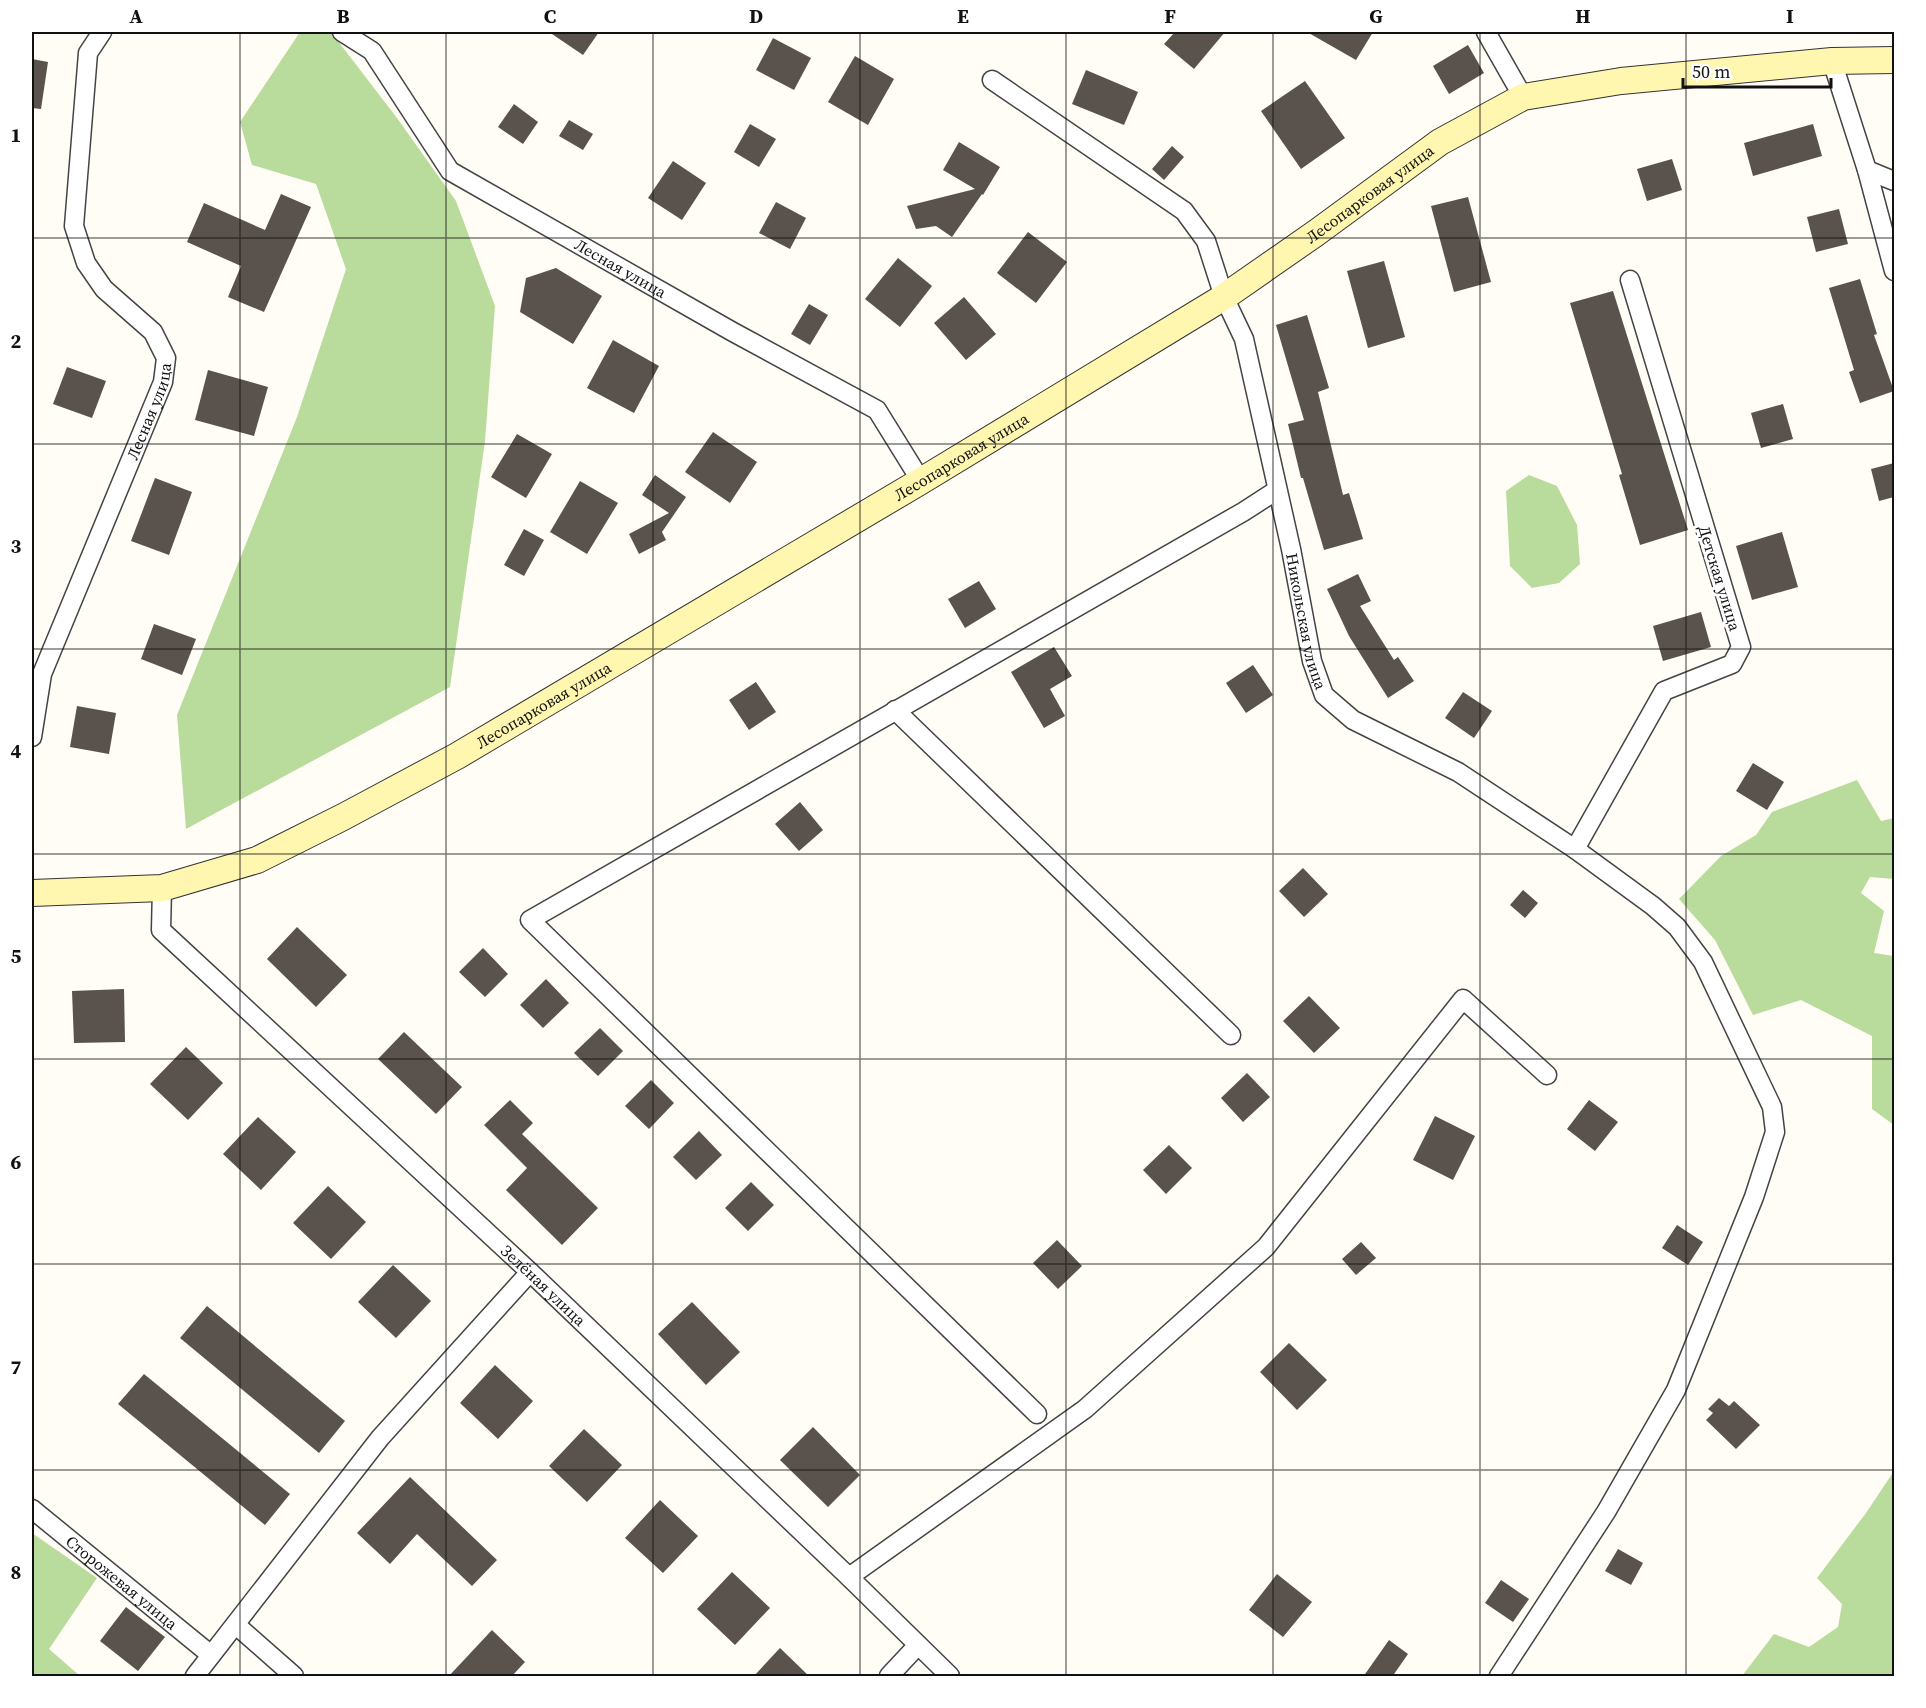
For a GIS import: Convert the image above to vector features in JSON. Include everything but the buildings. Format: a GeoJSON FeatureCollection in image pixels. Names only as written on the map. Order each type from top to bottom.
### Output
{"type":"FeatureCollection","features":[{"type":"Feature","properties":{"kind":"street","name":"Лесная улица"},"geometry":{"type":"LineString","coordinates":[[32,737],[42,674],[163,382],[166,358],[153,332],[104,289],[86,263],[74,226],[88,53],[102,32]]}},
{"type":"Feature","properties":{"kind":"street","name":"Лесная улица"},"geometry":{"type":"LineString","coordinates":[[342,32],[372,51],[450,171],[733,332],[877,410],[921,481]]}},
{"type":"Feature","properties":{"kind":"street"},"geometry":{"type":"LineString","coordinates":[[1486,32],[1523,97]]}},
{"type":"Feature","properties":{"kind":"street","name":"Лесопарковая улица"},"geometry":{"type":"LineString","coordinates":[[32,893],[162,888],[257,860],[364,806],[457,756],[921,481],[1224,297],[1440,142],[1523,97],[1621,81],[1832,61],[1894,60]]}},
{"type":"Feature","properties":{"kind":"street"},"geometry":{"type":"LineString","coordinates":[[1832,61],[1867,170],[1894,271]]}},
{"type":"Feature","properties":{"kind":"street","name":"Никольская улица"},"geometry":{"type":"LineString","coordinates":[[992,80],[1184,211],[1206,240],[1224,297],[1244,339],[1312,661],[1324,695],[1353,720],[1458,772],[1575,849],[1653,906],[1677,927],[1703,962],[1772,1107],[1775,1132],[1754,1197],[1676,1390],[1606,1512],[1500,1677]]}},
{"type":"Feature","properties":{"kind":"street"},"geometry":{"type":"LineString","coordinates":[[1867,170],[1894,181]]}},
{"type":"Feature","properties":{"kind":"street","name":"Детская улица"},"geometry":{"type":"LineString","coordinates":[[1575,849],[1664,691],[1732,664],[1741,647],[1630,280]]}},
{"type":"Feature","properties":{"kind":"street"},"geometry":{"type":"LineString","coordinates":[[1037,1414],[530,920],[1243,512],[1277,490]]}},
{"type":"Feature","properties":{"kind":"street"},"geometry":{"type":"LineString","coordinates":[[895,710],[1231,1035]]}},
{"type":"Feature","properties":{"kind":"street","name":"Зелёная улица"},"geometry":{"type":"LineString","coordinates":[[162,888],[160,930],[530,1272],[849,1577],[950,1677]]}},
{"type":"Feature","properties":{"kind":"street"},"geometry":{"type":"LineString","coordinates":[[849,1577],[1085,1408],[1266,1247],[1463,999],[1547,1075]]}},
{"type":"Feature","properties":{"kind":"street"},"geometry":{"type":"LineString","coordinates":[[195,1677],[380,1438],[530,1272]]}},
{"type":"Feature","properties":{"kind":"street","name":"Сторожевая улица"},"geometry":{"type":"LineString","coordinates":[[32,1509],[211,1655]]}},
{"type":"Feature","properties":{"kind":"street"},"geometry":{"type":"LineString","coordinates":[[236,1625],[294,1677]]}},
{"type":"Feature","properties":{"kind":"street"},"geometry":{"type":"LineString","coordinates":[[889,1677],[918,1645]]}},
{"type":"Feature","properties":{"kind":"green space"},"geometry":{"type":"Polygon","coordinates":[[[300,32],[331,32],[397,118],[456,201],[495,306],[485,441],[450,687],[186,829],[177,715],[297,417],[346,269],[316,184],[252,165],[240,122],[300,32]]]}},
{"type":"Feature","properties":{"kind":"green space"},"geometry":{"type":"Polygon","coordinates":[[[1529,475],[1557,486],[1577,525],[1580,564],[1559,583],[1532,588],[1510,566],[1506,491],[1529,475]]]}},
{"type":"Feature","properties":{"kind":"green space"},"geometry":{"type":"Polygon","coordinates":[[[1857,780],[1881,821],[1894,818],[1894,879],[1870,877],[1861,893],[1884,911],[1874,953],[1894,956],[1894,1125],[1872,1109],[1872,1036],[1801,1000],[1753,1015],[1715,940],[1679,899],[1721,856],[1756,835],[1772,812],[1857,780]]]}},
{"type":"Feature","properties":{"kind":"green space"},"geometry":{"type":"Polygon","coordinates":[[[1894,1471],[1894,1676],[1742,1676],[1774,1634],[1809,1647],[1838,1627],[1842,1604],[1817,1578],[1866,1513],[1894,1471]]]}},
{"type":"Feature","properties":{"kind":"green space"},"geometry":{"type":"Polygon","coordinates":[[[32,1533],[97,1578],[49,1649],[80,1676],[32,1676],[32,1533]]]}}]}
